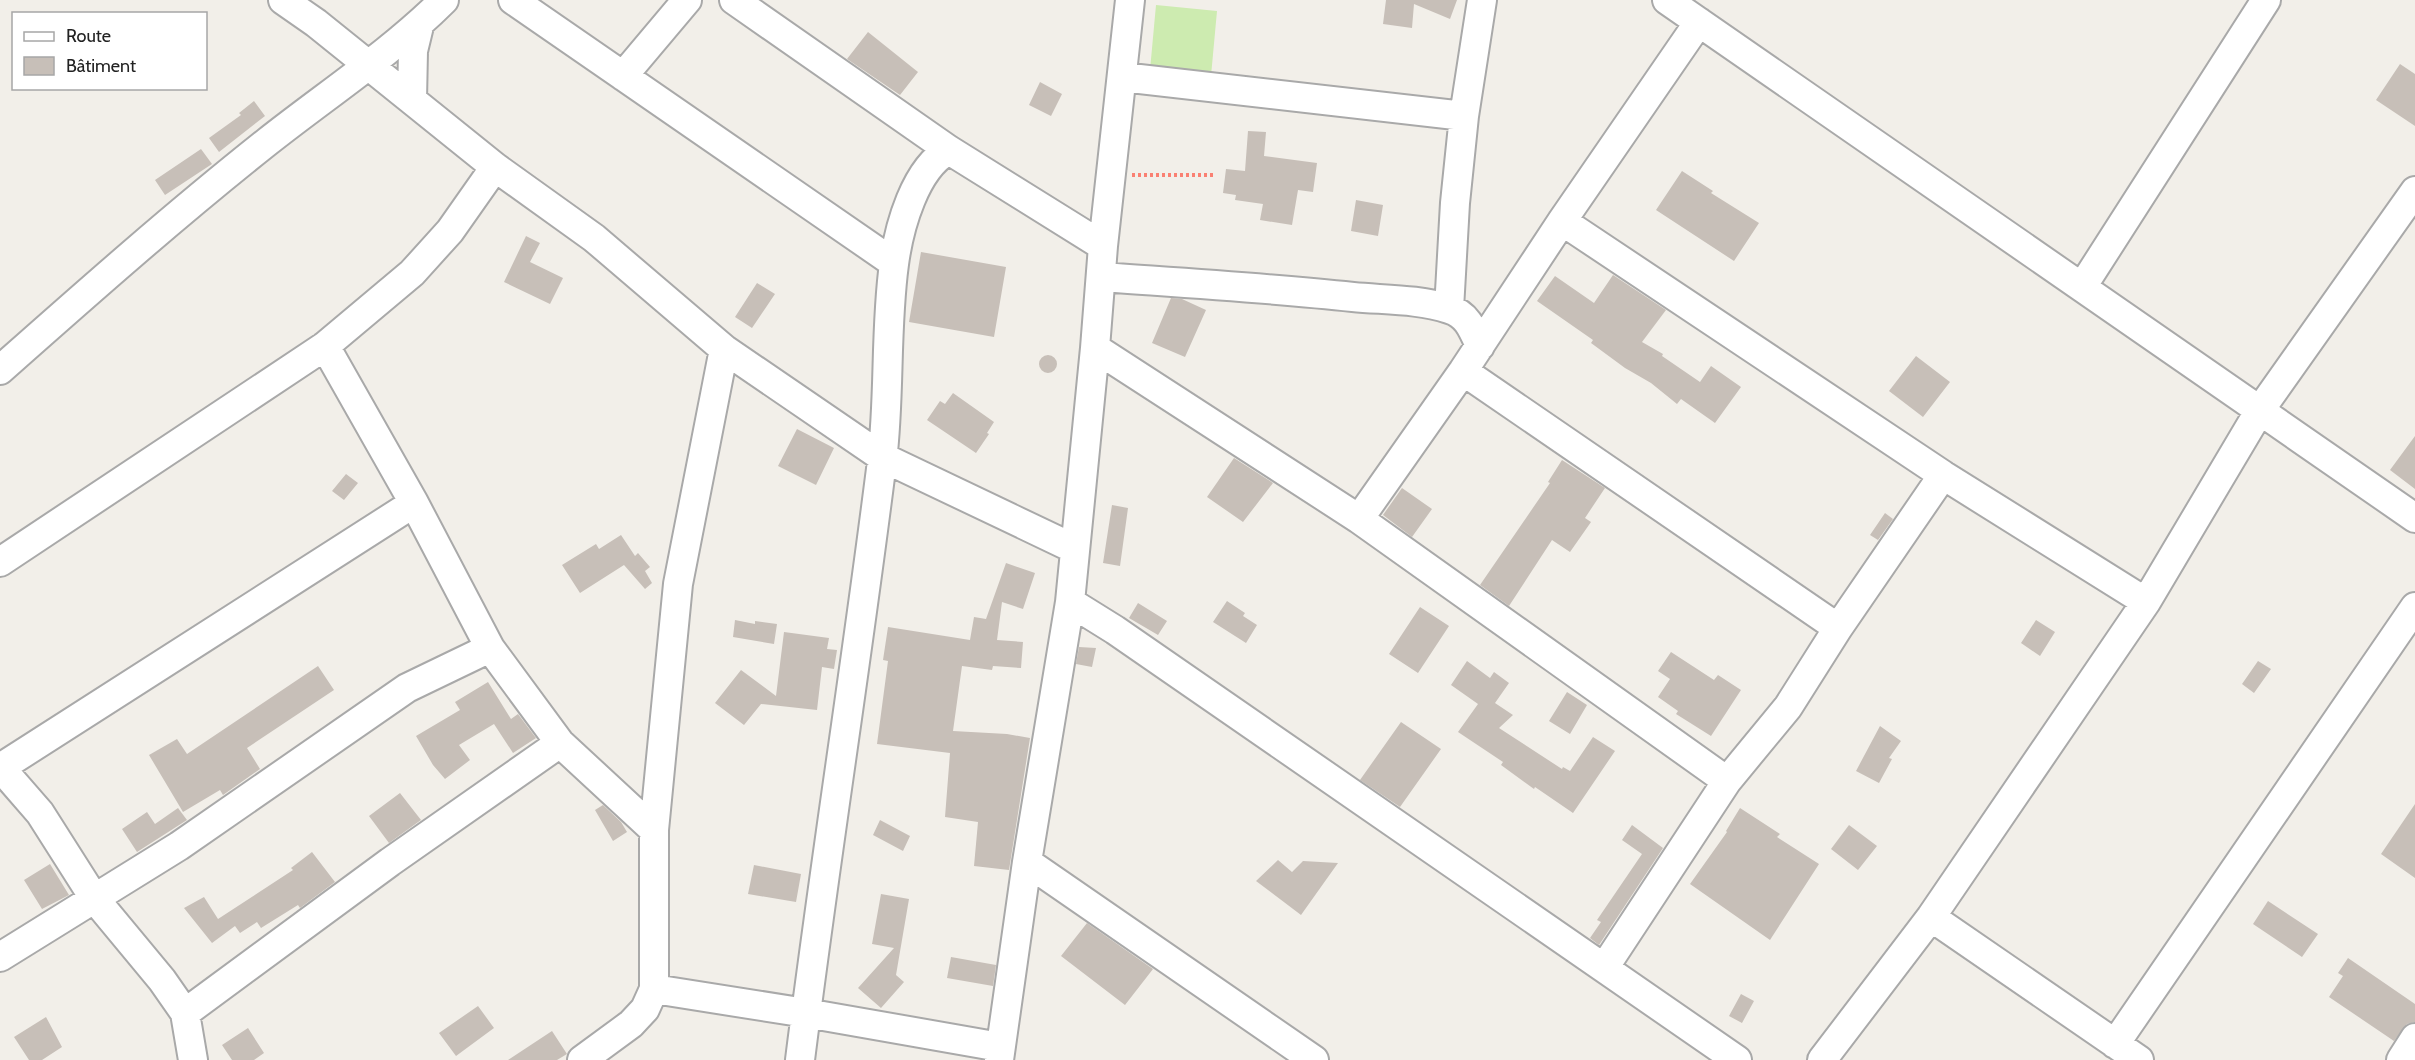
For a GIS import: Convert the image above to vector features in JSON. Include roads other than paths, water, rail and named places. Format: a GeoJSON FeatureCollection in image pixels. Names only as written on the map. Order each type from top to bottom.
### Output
{"type":"FeatureCollection","features":[{"type":"Feature","properties":{"kind":"street"},"geometry":{"type":"LineString","coordinates":[[283,0],[495,167],[594,238],[724,349],[882,457],[1075,549]]}},
{"type":"Feature","properties":{"kind":"street"},"geometry":{"type":"LineString","coordinates":[[0,370],[141,246],[265,143],[419,26],[444,0]]}},
{"type":"Feature","properties":{"kind":"street"},"geometry":{"type":"LineString","coordinates":[[513,0],[894,263]]}},
{"type":"Feature","properties":{"kind":"street"},"geometry":{"type":"LineString","coordinates":[[623,76],[687,0]]}},
{"type":"Feature","properties":{"kind":"street"},"geometry":{"type":"LineString","coordinates":[[734,0],[949,150],[1102,246]]}},
{"type":"Feature","properties":{"kind":"street"},"geometry":{"type":"LineString","coordinates":[[654,989],[806,1013],[999,1054],[1027,862],[1070,602],[1095,348],[1102,246],[1130,0]]}},
{"type":"Feature","properties":{"kind":"street"},"geometry":{"type":"LineString","coordinates":[[1449,309],[1455,203],[1464,116],[1482,0]]}},
{"type":"Feature","properties":{"kind":"street"},"geometry":{"type":"LineString","coordinates":[[1667,0],[2415,518]]}},
{"type":"Feature","properties":{"kind":"street"},"geometry":{"type":"LineString","coordinates":[[2082,287],[2266,0]]}},
{"type":"Feature","properties":{"kind":"street"},"geometry":{"type":"LineString","coordinates":[[1359,519],[1463,371],[1562,221],[1699,22]]}},
{"type":"Feature","properties":{"kind":"street"},"geometry":{"type":"LineString","coordinates":[[412,100],[413,51],[419,26]]}},
{"type":"Feature","properties":{"kind":"street"},"geometry":{"type":"LineString","coordinates":[[1122,77],[1464,116]]}},
{"type":"Feature","properties":{"kind":"street"},"geometry":{"type":"LineString","coordinates":[[800,1060],[882,457],[894,263],[904,222],[923,173],[937,156],[949,150]]}},
{"type":"Feature","properties":{"kind":"street"},"geometry":{"type":"LineString","coordinates":[[0,562],[325,346],[412,273],[450,231],[495,167]]}},
{"type":"Feature","properties":{"kind":"street"},"geometry":{"type":"LineString","coordinates":[[1822,1060],[1931,917],[2146,602],[2260,410],[2411,206]]}},
{"type":"Feature","properties":{"kind":"street"},"geometry":{"type":"LineString","coordinates":[[1562,221],[1943,475],[2146,602]]}},
{"type":"Feature","properties":{"kind":"street"},"geometry":{"type":"LineString","coordinates":[[1101,277],[1279,289],[1404,301],[1449,309],[1461,315],[1469,323],[1480,346]]}},
{"type":"Feature","properties":{"kind":"street"},"geometry":{"type":"LineString","coordinates":[[325,346],[414,503],[490,648],[560,743],[654,830]]}},
{"type":"Feature","properties":{"kind":"street"},"geometry":{"type":"LineString","coordinates":[[1095,348],[1359,519],[1727,781]]}},
{"type":"Feature","properties":{"kind":"street"},"geometry":{"type":"LineString","coordinates":[[582,1060],[631,1024],[645,1009],[654,989],[654,830],[678,584],[724,349]]}},
{"type":"Feature","properties":{"kind":"street"},"geometry":{"type":"LineString","coordinates":[[1463,371],[1838,628]]}},
{"type":"Feature","properties":{"kind":"street"},"geometry":{"type":"LineString","coordinates":[[1604,968],[1727,781],[1788,707],[1838,628],[1943,475]]}},
{"type":"Feature","properties":{"kind":"street"},"geometry":{"type":"LineString","coordinates":[[192,1060],[185,1013],[162,980],[94,898],[40,813],[0,767],[414,503]]}},
{"type":"Feature","properties":{"kind":"street"},"geometry":{"type":"LineString","coordinates":[[1070,602],[1115,630],[1737,1060]]}},
{"type":"Feature","properties":{"kind":"street"},"geometry":{"type":"LineString","coordinates":[[2115,1044],[2415,607]]}},
{"type":"Feature","properties":{"kind":"street"},"geometry":{"type":"LineString","coordinates":[[0,957],[179,846],[406,688],[490,648]]}},
{"type":"Feature","properties":{"kind":"street"},"geometry":{"type":"LineString","coordinates":[[185,1013],[390,862],[560,743]]}},
{"type":"Feature","properties":{"kind":"street"},"geometry":{"type":"LineString","coordinates":[[1027,862],[1314,1060]]}},
{"type":"Feature","properties":{"kind":"street"},"geometry":{"type":"LineString","coordinates":[[1931,917],[2139,1060]]}},
{"type":"Feature","properties":{"kind":"street"},"geometry":{"type":"LineString","coordinates":[[2401,1060],[2415,1038]]}}]}
